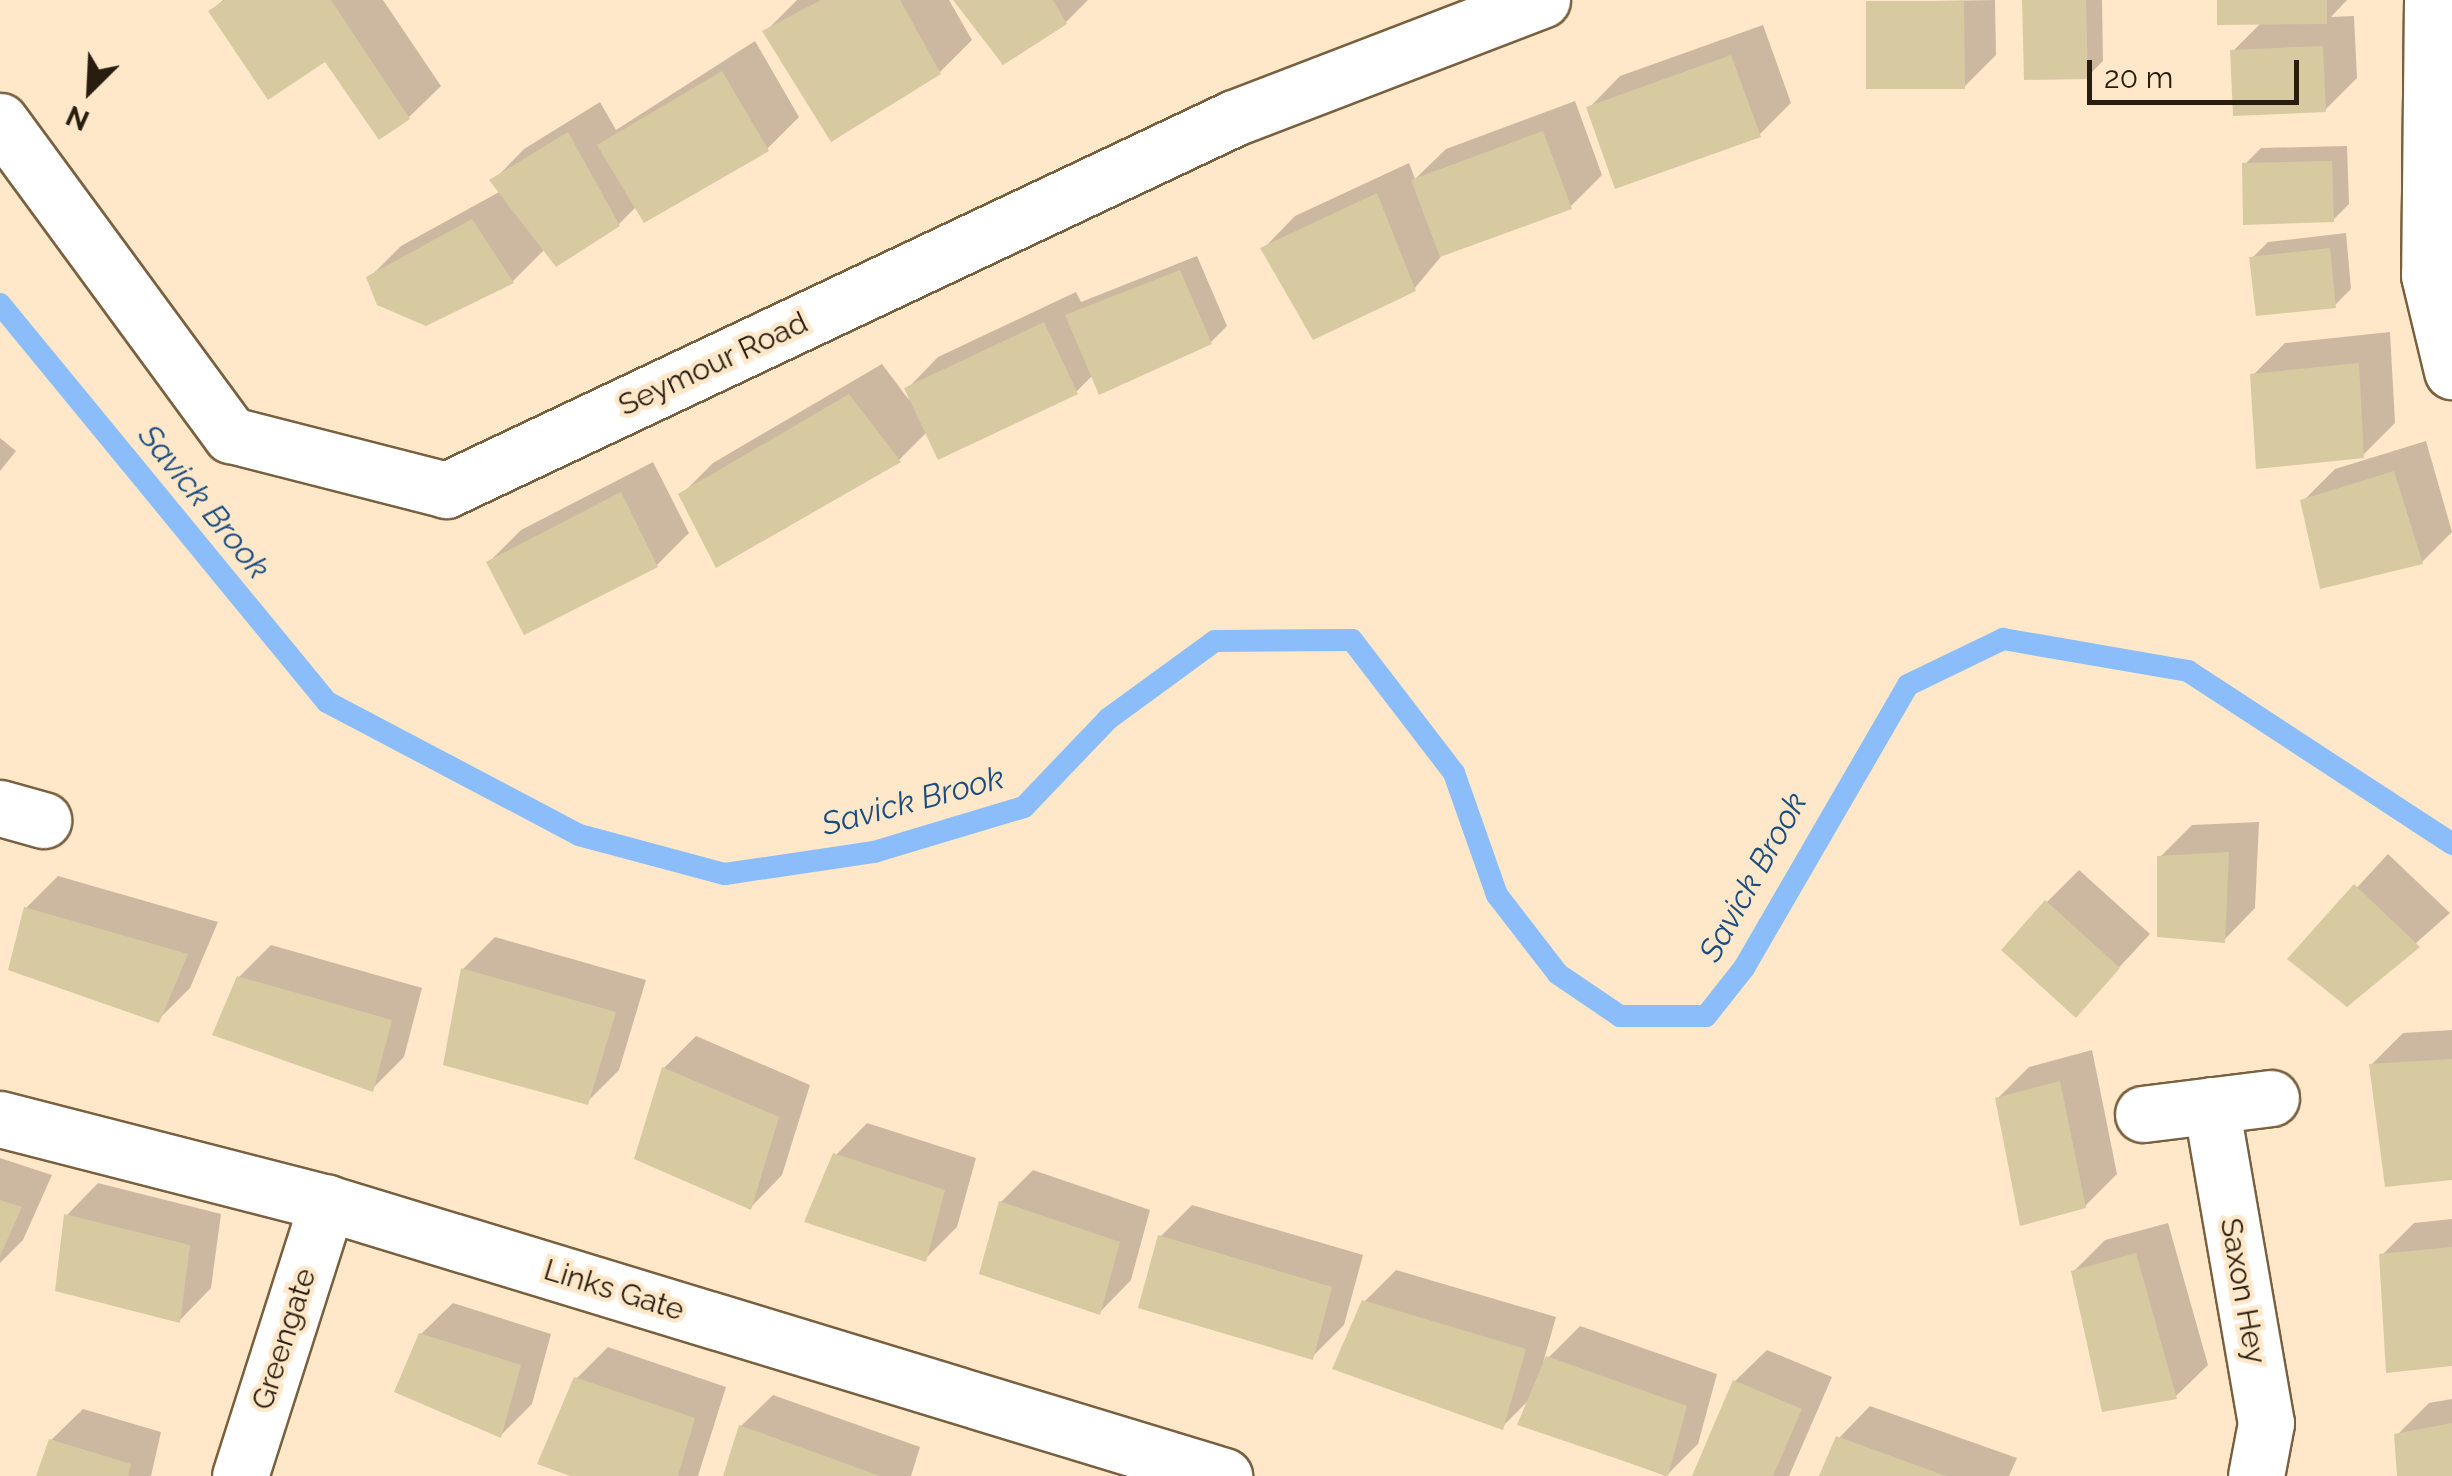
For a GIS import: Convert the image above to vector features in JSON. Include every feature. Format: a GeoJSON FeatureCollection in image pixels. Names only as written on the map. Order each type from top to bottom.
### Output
{"type":"FeatureCollection","features":[{"type":"Feature","properties":{"kind":"street","name":"Seymour Road"},"geometry":{"type":"LineString","coordinates":[[0,121],[231,435],[446,490],[1234,118],[1542,0]]}},
{"type":"Feature","properties":{"kind":"street"},"geometry":{"type":"LineString","coordinates":[[2432,0],[2430,275],[2452,371]]}},
{"type":"Feature","properties":{"kind":"street"},"geometry":{"type":"LineString","coordinates":[[2143,1114],[2270,1098]]}},
{"type":"Feature","properties":{"kind":"street","name":"Saxon Hey"},"geometry":{"type":"LineString","coordinates":[[2211,1105],[2266,1423],[2256,1476]]}},
{"type":"Feature","properties":{"kind":"street","name":"Links Gate"},"geometry":{"type":"LineString","coordinates":[[0,1119],[328,1203],[1224,1476]]}},
{"type":"Feature","properties":{"kind":"street","name":"Greengate"},"geometry":{"type":"LineString","coordinates":[[240,1476],[328,1203]]}},
{"type":"Feature","properties":{"kind":"building"},"geometry":{"type":"Polygon","coordinates":[[[225,0],[331,0],[410,119],[379,140],[325,62],[268,100],[208,11],[225,0]]]}},
{"type":"Feature","properties":{"kind":"building"},"geometry":{"type":"Polygon","coordinates":[[[821,0],[900,0],[941,74],[831,142],[762,31],[821,0]]]}},
{"type":"Feature","properties":{"kind":"building"},"geometry":{"type":"Polygon","coordinates":[[[953,0],[1053,0],[1067,24],[1003,65],[953,0]]]}},
{"type":"Feature","properties":{"kind":"building"},"geometry":{"type":"Polygon","coordinates":[[[2022,0],[2086,0],[2088,79],[2024,80],[2022,0]]]}},
{"type":"Feature","properties":{"kind":"building"},"geometry":{"type":"Polygon","coordinates":[[[2217,0],[2327,0],[2327,24],[2217,25],[2217,0]]]}},
{"type":"Feature","properties":{"kind":"building"},"geometry":{"type":"Polygon","coordinates":[[[1866,1],[1964,1],[1965,89],[1866,89],[1866,1]]]}},
{"type":"Feature","properties":{"kind":"building"},"geometry":{"type":"Polygon","coordinates":[[[2323,46],[2326,112],[2233,116],[2230,50],[2323,46]]]}},
{"type":"Feature","properties":{"kind":"building"},"geometry":{"type":"Polygon","coordinates":[[[1731,55],[1761,137],[1615,189],[1586,107],[1731,55]]]}},
{"type":"Feature","properties":{"kind":"building"},"geometry":{"type":"Polygon","coordinates":[[[722,71],[769,151],[644,223],[597,145],[722,71]]]}},
{"type":"Feature","properties":{"kind":"building"},"geometry":{"type":"Polygon","coordinates":[[[1543,131],[1572,209],[1440,257],[1411,180],[1543,131]]]}},
{"type":"Feature","properties":{"kind":"building"},"geometry":{"type":"Polygon","coordinates":[[[568,132],[620,226],[556,267],[489,180],[568,132]]]}},
{"type":"Feature","properties":{"kind":"building"},"geometry":{"type":"Polygon","coordinates":[[[2332,161],[2334,222],[2243,225],[2242,163],[2332,161]]]}},
{"type":"Feature","properties":{"kind":"building"},"geometry":{"type":"Polygon","coordinates":[[[1377,193],[1416,291],[1313,340],[1260,248],[1377,193]]]}},
{"type":"Feature","properties":{"kind":"building"},"geometry":{"type":"Polygon","coordinates":[[[472,219],[514,283],[426,326],[377,305],[366,277],[472,219]]]}},
{"type":"Feature","properties":{"kind":"building"},"geometry":{"type":"Polygon","coordinates":[[[2330,248],[2336,308],[2256,316],[2249,257],[2330,248]]]}},
{"type":"Feature","properties":{"kind":"building"},"geometry":{"type":"Polygon","coordinates":[[[1180,270],[1212,344],[1099,395],[1065,315],[1180,270]]]}},
{"type":"Feature","properties":{"kind":"building"},"geometry":{"type":"Polygon","coordinates":[[[1044,322],[1078,394],[938,460],[904,388],[1044,322]]]}},
{"type":"Feature","properties":{"kind":"building"},"geometry":{"type":"Polygon","coordinates":[[[2359,363],[2364,458],[2256,469],[2250,374],[2359,363]]]}},
{"type":"Feature","properties":{"kind":"building"},"geometry":{"type":"Polygon","coordinates":[[[849,394],[901,462],[716,568],[678,494],[849,394]]]}},
{"type":"Feature","properties":{"kind":"building"},"geometry":{"type":"Polygon","coordinates":[[[2394,471],[2423,564],[2320,589],[2300,500],[2394,471]]]}},
{"type":"Feature","properties":{"kind":"building"},"geometry":{"type":"Polygon","coordinates":[[[621,492],[658,567],[524,635],[486,562],[621,492]]]}},
{"type":"Feature","properties":{"kind":"building"},"geometry":{"type":"Polygon","coordinates":[[[2229,852],[2225,943],[2157,937],[2157,856],[2229,852]]]}},
{"type":"Feature","properties":{"kind":"building"},"geometry":{"type":"Polygon","coordinates":[[[2354,884],[2420,947],[2347,1007],[2287,959],[2354,884]]]}},
{"type":"Feature","properties":{"kind":"building"},"geometry":{"type":"Polygon","coordinates":[[[2045,900],[2120,968],[2076,1018],[2001,950],[2045,900]]]}},
{"type":"Feature","properties":{"kind":"building"},"geometry":{"type":"Polygon","coordinates":[[[24,907],[188,954],[159,1023],[8,970],[24,907]]]}},
{"type":"Feature","properties":{"kind":"building"},"geometry":{"type":"Polygon","coordinates":[[[461,968],[616,1012],[588,1105],[443,1065],[461,968]]]}},
{"type":"Feature","properties":{"kind":"building"},"geometry":{"type":"Polygon","coordinates":[[[237,976],[392,1020],[373,1092],[212,1035],[237,976]]]}},
{"type":"Feature","properties":{"kind":"building"},"geometry":{"type":"Polygon","coordinates":[[[2452,1059],[2452,1180],[2385,1187],[2369,1064],[2452,1059]]]}},
{"type":"Feature","properties":{"kind":"building"},"geometry":{"type":"Polygon","coordinates":[[[662,1067],[779,1117],[751,1210],[634,1159],[662,1067]]]}},
{"type":"Feature","properties":{"kind":"building"},"geometry":{"type":"Polygon","coordinates":[[[2060,1081],[2086,1208],[2020,1226],[1995,1098],[2060,1081]]]}},
{"type":"Feature","properties":{"kind":"building"},"geometry":{"type":"Polygon","coordinates":[[[833,1153],[945,1190],[926,1262],[804,1222],[833,1153]]]}},
{"type":"Feature","properties":{"kind":"building"},"geometry":{"type":"Polygon","coordinates":[[[0,1200],[22,1207],[0,1256],[0,1200]]]}},
{"type":"Feature","properties":{"kind":"building"},"geometry":{"type":"Polygon","coordinates":[[[999,1201],[1120,1242],[1100,1315],[979,1274],[999,1201]]]}},
{"type":"Feature","properties":{"kind":"building"},"geometry":{"type":"Polygon","coordinates":[[[64,1214],[190,1245],[180,1323],[55,1291],[64,1214]]]}},
{"type":"Feature","properties":{"kind":"building"},"geometry":{"type":"Polygon","coordinates":[[[1158,1235],[1332,1287],[1313,1360],[1138,1308],[1158,1235]]]}},
{"type":"Feature","properties":{"kind":"building"},"geometry":{"type":"Polygon","coordinates":[[[2452,1247],[2452,1366],[2386,1373],[2379,1254],[2452,1247]]]}},
{"type":"Feature","properties":{"kind":"building"},"geometry":{"type":"Polygon","coordinates":[[[2136,1253],[2177,1399],[2102,1412],[2071,1271],[2136,1253]]]}},
{"type":"Feature","properties":{"kind":"building"},"geometry":{"type":"Polygon","coordinates":[[[1362,1300],[1526,1349],[1503,1430],[1332,1369],[1362,1300]]]}},
{"type":"Feature","properties":{"kind":"building"},"geometry":{"type":"Polygon","coordinates":[[[419,1333],[521,1365],[501,1438],[394,1392],[419,1333]]]}},
{"type":"Feature","properties":{"kind":"building"},"geometry":{"type":"Polygon","coordinates":[[[1546,1356],[1687,1406],[1668,1476],[1517,1425],[1546,1356]]]}},
{"type":"Feature","properties":{"kind":"building"},"geometry":{"type":"Polygon","coordinates":[[[574,1377],[695,1418],[678,1476],[570,1476],[537,1464],[574,1377]]]}},
{"type":"Feature","properties":{"kind":"building"},"geometry":{"type":"Polygon","coordinates":[[[1733,1380],[1802,1409],[1773,1476],[1692,1476],[1733,1380]]]}},
{"type":"Feature","properties":{"kind":"building"},"geometry":{"type":"Polygon","coordinates":[[[2452,1423],[2452,1476],[2397,1476],[2394,1434],[2452,1423]]]}},
{"type":"Feature","properties":{"kind":"building"},"geometry":{"type":"Polygon","coordinates":[[[739,1425],[880,1476],[723,1476],[739,1425]]]}},
{"type":"Feature","properties":{"kind":"building"},"geometry":{"type":"Polygon","coordinates":[[[1836,1436],[1946,1476],[1819,1476],[1836,1436]]]}},
{"type":"Feature","properties":{"kind":"building"},"geometry":{"type":"Polygon","coordinates":[[[49,1439],[131,1464],[128,1476],[36,1476],[49,1439]]]}},
{"type":"Feature","properties":{"kind":"waterway","name":"Savick Brook"},"geometry":{"type":"LineString","coordinates":[[0,304],[327,702],[579,835],[725,874],[874,852],[1024,807],[1108,719],[1215,641],[1352,640],[1454,773],[1497,895],[1558,974],[1620,1016],[1706,1016],[1744,968],[1908,685],[2003,639],[2188,671],[2452,844]]}}]}
